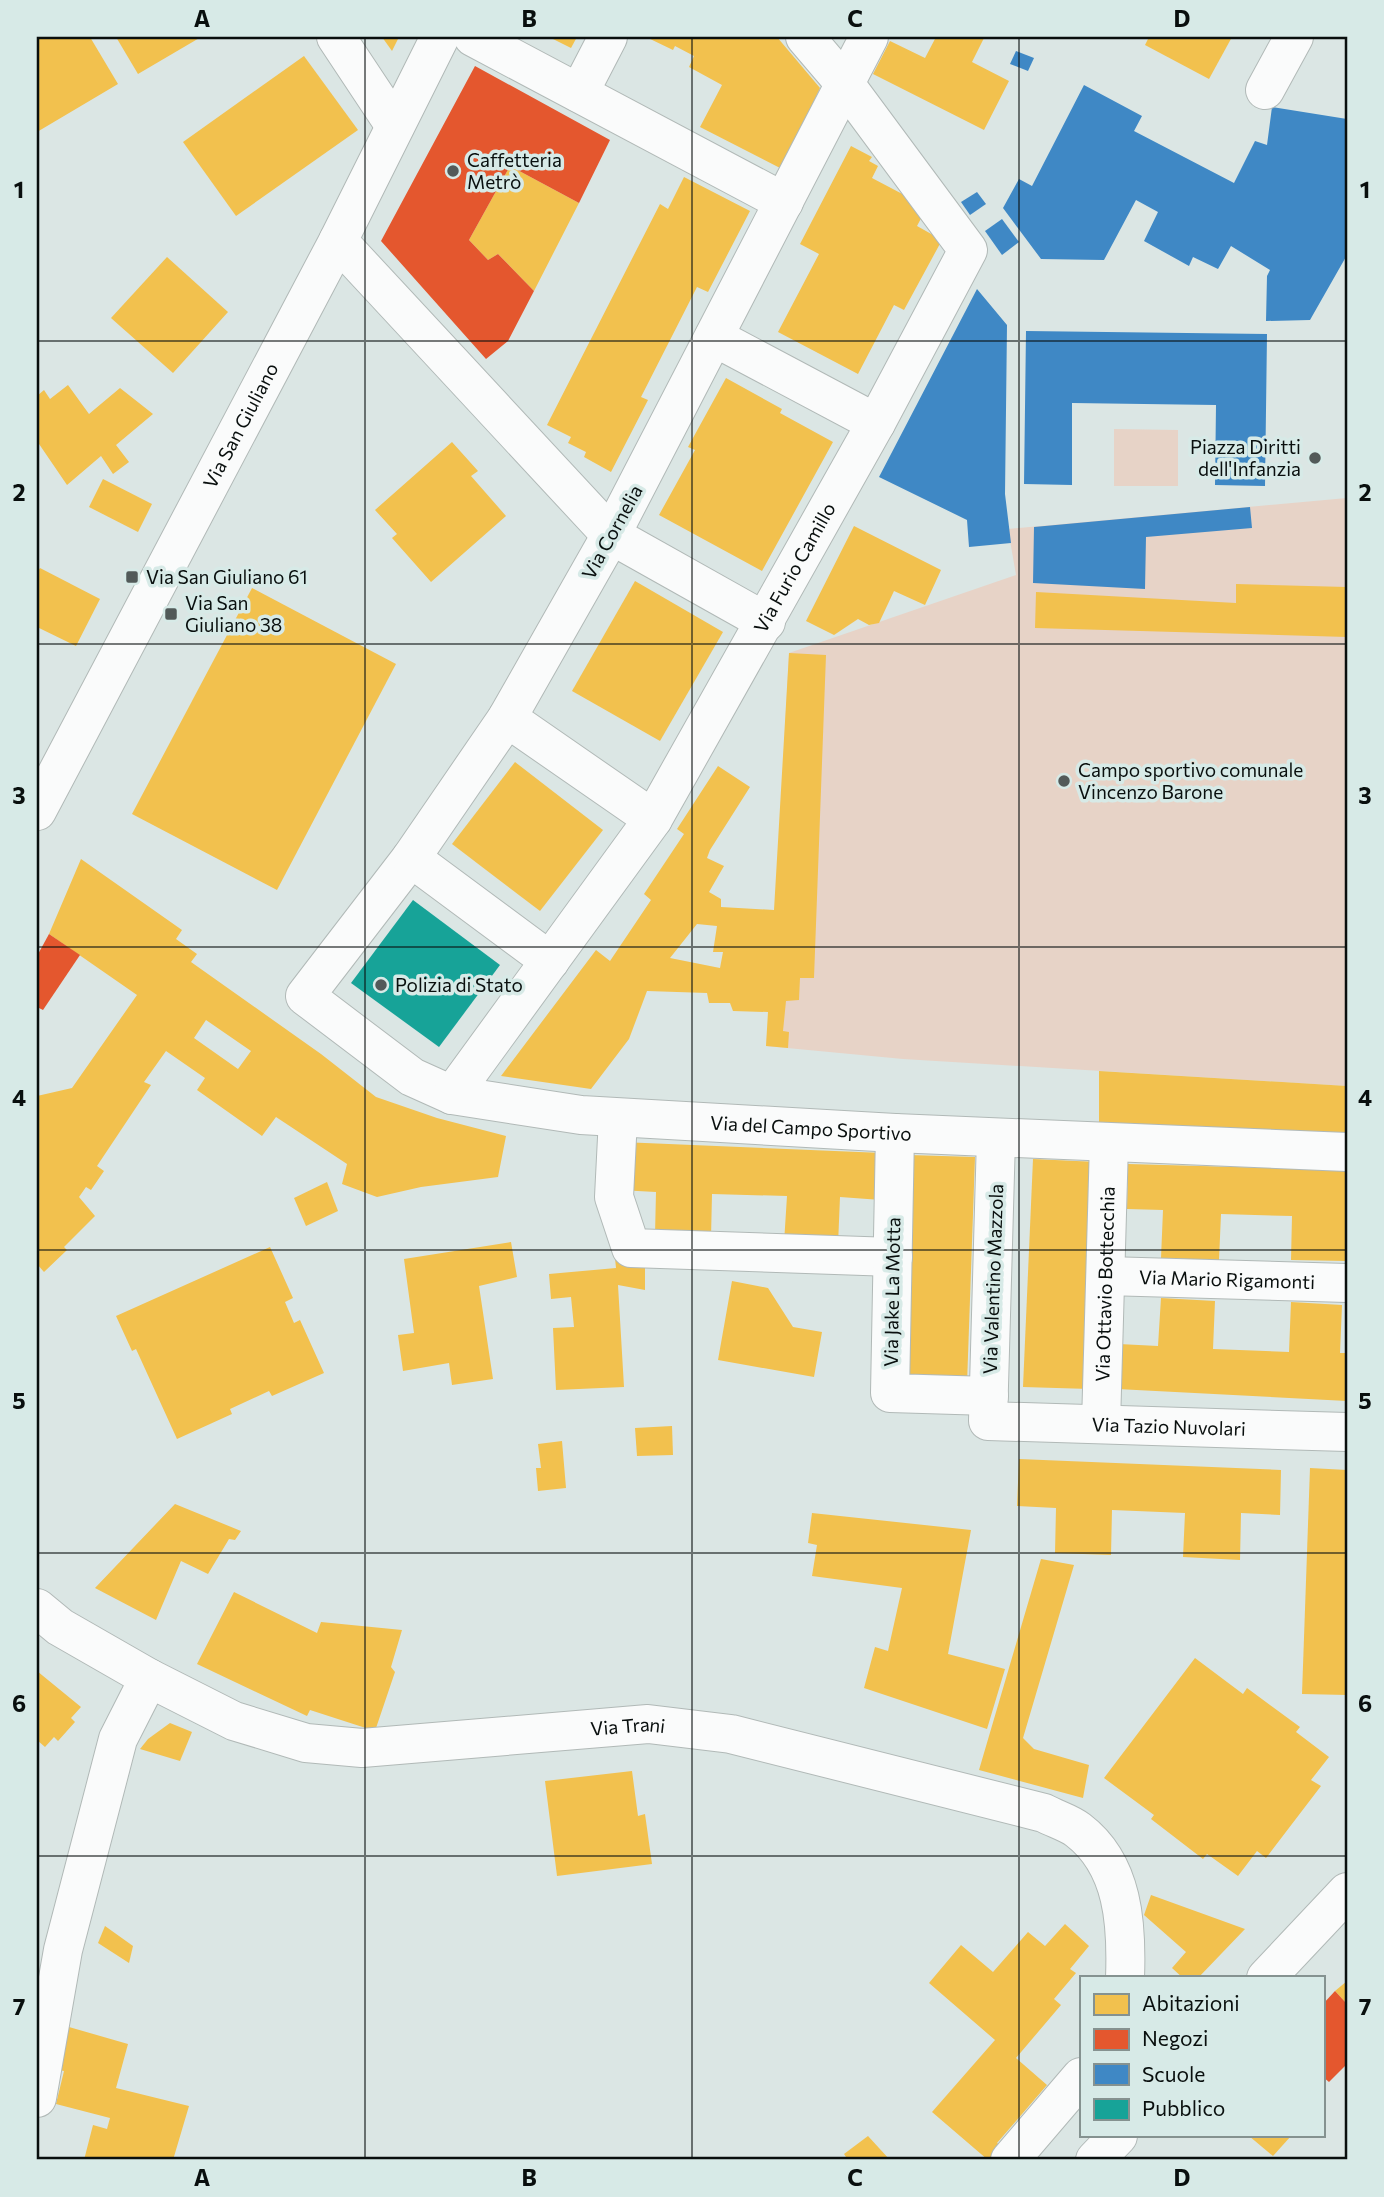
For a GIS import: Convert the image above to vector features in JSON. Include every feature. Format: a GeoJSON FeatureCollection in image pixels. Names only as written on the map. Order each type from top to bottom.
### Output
{"type":"FeatureCollection","features":[{"type":"Feature","properties":{"kind":"street"},"geometry":{"type":"LineString","coordinates":[[335,37],[395,127]]}},
{"type":"Feature","properties":{"kind":"street","name":"Via San Giuliano"},"geometry":{"type":"LineString","coordinates":[[37,811],[338,241],[440,37]]}},
{"type":"Feature","properties":{"kind":"street"},"geometry":{"type":"LineString","coordinates":[[473,37],[784,202]]}},
{"type":"Feature","properties":{"kind":"street"},"geometry":{"type":"LineString","coordinates":[[579,93],[608,37]]}},
{"type":"Feature","properties":{"kind":"street","name":"Via Furio Camillo"},"geometry":{"type":"LineString","coordinates":[[453,1096],[653,819],[766,622],[968,250],[845,84],[805,37]]}},
{"type":"Feature","properties":{"kind":"street","name":"Via Cornelia"},"geometry":{"type":"LineString","coordinates":[[305,996],[411,858],[507,718],[611,535],[869,37]]}},
{"type":"Feature","properties":{"kind":"street"},"geometry":{"type":"LineString","coordinates":[[1265,90],[1294,37]]}},
{"type":"Feature","properties":{"kind":"street"},"geometry":{"type":"LineString","coordinates":[[338,241],[611,535],[766,622]]}},
{"type":"Feature","properties":{"kind":"street"},"geometry":{"type":"LineString","coordinates":[[714,337],[876,423]]}},
{"type":"Feature","properties":{"kind":"street"},"geometry":{"type":"LineString","coordinates":[[507,718],[653,819]]}},
{"type":"Feature","properties":{"kind":"street"},"geometry":{"type":"LineString","coordinates":[[411,858],[550,961]]}},
{"type":"Feature","properties":{"kind":"street","name":"Via del Campo Sportivo"},"geometry":{"type":"LineString","coordinates":[[305,996],[412,1077],[453,1096],[618,1118],[996,1138],[1347,1152]]}},
{"type":"Feature","properties":{"kind":"street"},"geometry":{"type":"LineString","coordinates":[[618,1118],[614,1197],[631,1248],[893,1257]]}},
{"type":"Feature","properties":{"kind":"street","name":"Via Jake La Motta"},"geometry":{"type":"LineString","coordinates":[[895,1133],[890,1392],[989,1409]]}},
{"type":"Feature","properties":{"kind":"street","name":"Via Valentino Mazzola"},"geometry":{"type":"LineString","coordinates":[[989,1409],[996,1138]]}},
{"type":"Feature","properties":{"kind":"street","name":"Via Ottavio Bottecchia"},"geometry":{"type":"LineString","coordinates":[[1101,1424],[1109,1143]]}},
{"type":"Feature","properties":{"kind":"street","name":"Via Mario Rigamonti"},"geometry":{"type":"LineString","coordinates":[[1105,1276],[1347,1283]]}},
{"type":"Feature","properties":{"kind":"street","name":"Via Tazio Nuvolari"},"geometry":{"type":"LineString","coordinates":[[989,1409],[1101,1424],[1347,1432]]}},
{"type":"Feature","properties":{"kind":"street","name":"Via Trani"},"geometry":{"type":"LineString","coordinates":[[37,1608],[60,1627],[149,1678],[234,1721],[306,1743],[362,1748],[648,1724],[731,1734],[1044,1813],[1077,1829],[1100,1850],[1115,1876],[1123,1907],[1125,1976]]}},
{"type":"Feature","properties":{"kind":"street"},"geometry":{"type":"LineString","coordinates":[[37,2098],[63,1950],[118,1739],[149,1678]]}},
{"type":"Feature","properties":{"kind":"street"},"geometry":{"type":"LineString","coordinates":[[1268,1976],[1347,1892]]}},
{"type":"Feature","properties":{"kind":"street"},"geometry":{"type":"LineString","coordinates":[[1010,2160],[1080,2078]]}},
{"type":"Feature","properties":{"kind":"street"},"geometry":{"type":"LineString","coordinates":[[1095,2160],[1116,2138]]}},
{"type":"Feature","properties":{"kind":"shaded area"},"geometry":{"type":"Polygon","coordinates":[[[1114,429],[1178,430],[1178,486],[1114,486],[1114,429]]]}},
{"type":"Feature","properties":{"kind":"shaded area","name":"Campo sportivo comunale Vincenzo Barone"},"geometry":{"type":"Polygon","coordinates":[[[1347,498],[1347,1086],[903,1059],[766,1046],[789,653],[1016,575],[1008,529],[1347,498]]]}},
{"type":"Feature","properties":{"kind":"building: Abitazioni"},"geometry":{"type":"Polygon","coordinates":[[[37,37],[90,37],[118,84],[37,132],[37,37]]]}},
{"type":"Feature","properties":{"kind":"building: Abitazioni"},"geometry":{"type":"Polygon","coordinates":[[[116,37],[201,37],[138,74],[116,37]]]}},
{"type":"Feature","properties":{"kind":"building: Abitazioni"},"geometry":{"type":"Polygon","coordinates":[[[382,37],[399,37],[392,51],[382,37]]]}},
{"type":"Feature","properties":{"kind":"building: Abitazioni"},"geometry":{"type":"Polygon","coordinates":[[[549,37],[577,37],[571,48],[549,37]]]}},
{"type":"Feature","properties":{"kind":"building: Abitazioni"},"geometry":{"type":"Polygon","coordinates":[[[646,37],[777,37],[820,88],[782,169],[700,127],[722,85],[689,67],[694,56],[675,46],[673,50],[646,37]]]}},
{"type":"Feature","properties":{"kind":"building: Abitazioni"},"geometry":{"type":"Polygon","coordinates":[[[936,37],[984,38],[972,62],[1009,81],[984,130],[873,74],[890,41],[925,58],[936,37]]]}},
{"type":"Feature","properties":{"kind":"building: Abitazioni"},"geometry":{"type":"Polygon","coordinates":[[[1149,37],[1232,37],[1209,79],[1145,45],[1149,37]]]}},
{"type":"Feature","properties":{"kind":"building: Abitazioni"},"geometry":{"type":"Polygon","coordinates":[[[304,56],[358,130],[236,216],[183,142],[304,56]]]}},
{"type":"Feature","properties":{"kind":"building: Abitazioni"},"geometry":{"type":"Polygon","coordinates":[[[851,146],[872,157],[869,161],[878,166],[872,178],[927,207],[917,226],[942,240],[904,310],[894,305],[858,374],[778,332],[819,254],[800,244],[851,146]]]}},
{"type":"Feature","properties":{"kind":"building: Abitazioni"},"geometry":{"type":"Polygon","coordinates":[[[510,166],[579,203],[534,291],[498,254],[488,260],[469,240],[510,166]]]}},
{"type":"Feature","properties":{"kind":"building: Abitazioni"},"geometry":{"type":"Polygon","coordinates":[[[684,177],[750,211],[708,292],[697,287],[641,397],[648,400],[611,472],[584,457],[586,452],[568,443],[571,437],[547,425],[660,204],[668,209],[684,177]]]}},
{"type":"Feature","properties":{"kind":"building: Abitazioni"},"geometry":{"type":"Polygon","coordinates":[[[167,257],[228,312],[173,373],[111,318],[167,257]]]}},
{"type":"Feature","properties":{"kind":"building: Abitazioni"},"geometry":{"type":"Polygon","coordinates":[[[726,378],[782,409],[780,413],[833,442],[762,571],[659,515],[695,450],[688,447],[726,378]]]}},
{"type":"Feature","properties":{"kind":"building: Abitazioni"},"geometry":{"type":"Polygon","coordinates":[[[68,385],[89,414],[120,388],[153,414],[116,445],[129,462],[113,474],[101,456],[67,485],[37,441],[37,396],[44,390],[50,399],[68,385]]]}},
{"type":"Feature","properties":{"kind":"building: Abitazioni"},"geometry":{"type":"Polygon","coordinates":[[[452,442],[478,471],[471,476],[506,516],[431,582],[392,538],[397,534],[375,510],[452,442]]]}},
{"type":"Feature","properties":{"kind":"building: Abitazioni"},"geometry":{"type":"Polygon","coordinates":[[[103,479],[152,504],[138,532],[89,507],[103,479]]]}},
{"type":"Feature","properties":{"kind":"building: Abitazioni"},"geometry":{"type":"Polygon","coordinates":[[[854,526],[941,570],[925,605],[894,591],[879,623],[869,625],[858,619],[834,635],[806,621],[854,526]]]}},
{"type":"Feature","properties":{"kind":"building: Abitazioni"},"geometry":{"type":"Polygon","coordinates":[[[40,568],[100,599],[76,646],[37,627],[37,573],[40,568]]]}},
{"type":"Feature","properties":{"kind":"building: Abitazioni"},"geometry":{"type":"Polygon","coordinates":[[[635,581],[723,632],[660,741],[572,691],[635,581]]]}},
{"type":"Feature","properties":{"kind":"building: Abitazioni"},"geometry":{"type":"Polygon","coordinates":[[[1236,584],[1347,587],[1347,637],[1035,628],[1036,592],[1236,603],[1236,584]]]}},
{"type":"Feature","properties":{"kind":"building: Abitazioni"},"geometry":{"type":"Polygon","coordinates":[[[252,588],[396,664],[277,890],[132,814],[252,588]]]}},
{"type":"Feature","properties":{"kind":"building: Abitazioni"},"geometry":{"type":"Polygon","coordinates":[[[789,653],[826,655],[814,978],[800,978],[799,1000],[786,1001],[783,1031],[789,1032],[788,1048],[766,1046],[768,1012],[733,1011],[730,1003],[709,1003],[707,993],[647,991],[629,1039],[591,1089],[501,1076],[596,950],[610,961],[651,900],[644,894],[684,834],[677,829],[718,766],[750,787],[710,850],[707,858],[724,866],[709,892],[721,899],[721,907],[774,910],[789,653]],[[697,924],[670,958],[720,968],[723,952],[713,952],[717,926],[697,924]]]}},
{"type":"Feature","properties":{"kind":"building: Abitazioni"},"geometry":{"type":"Polygon","coordinates":[[[515,762],[603,830],[540,911],[452,844],[515,762]]]}},
{"type":"Feature","properties":{"kind":"building: Abitazioni"},"geometry":{"type":"Polygon","coordinates":[[[81,859],[182,930],[176,939],[197,954],[191,962],[321,1054],[376,1097],[437,1118],[506,1136],[498,1177],[421,1187],[377,1197],[342,1184],[347,1164],[276,1117],[262,1136],[197,1090],[205,1078],[166,1051],[144,1082],[151,1085],[97,1166],[104,1171],[91,1190],[86,1187],[79,1197],[95,1216],[64,1247],[67,1250],[44,1272],[37,1264],[37,1096],[72,1088],[137,995],[49,934],[81,859]],[[206,1020],[194,1038],[238,1069],[251,1051],[206,1020]]]}},
{"type":"Feature","properties":{"kind":"building: Abitazioni"},"geometry":{"type":"Polygon","coordinates":[[[1099,1071],[1347,1086],[1347,1134],[1099,1123],[1099,1071]]]}},
{"type":"Feature","properties":{"kind":"building: Abitazioni"},"geometry":{"type":"Polygon","coordinates":[[[621,1142],[883,1153],[881,1200],[840,1197],[838,1245],[784,1243],[787,1196],[712,1194],[711,1238],[655,1235],[656,1192],[619,1190],[621,1142]]]}},
{"type":"Feature","properties":{"kind":"building: Abitazioni"},"geometry":{"type":"Polygon","coordinates":[[[909,1155],[975,1157],[967,1384],[900,1382],[909,1155]]]}},
{"type":"Feature","properties":{"kind":"building: Abitazioni"},"geometry":{"type":"Polygon","coordinates":[[[1033,1159],[1098,1162],[1090,1389],[1023,1387],[1033,1159]]]}},
{"type":"Feature","properties":{"kind":"building: Abitazioni"},"geometry":{"type":"Polygon","coordinates":[[[1128,1164],[1347,1170],[1346,1261],[1291,1260],[1292,1216],[1221,1214],[1219,1260],[1161,1258],[1163,1210],[1127,1209],[1128,1164]]]}},
{"type":"Feature","properties":{"kind":"building: Abitazioni"},"geometry":{"type":"Polygon","coordinates":[[[327,1182],[338,1211],[306,1226],[294,1198],[327,1182]]]}},
{"type":"Feature","properties":{"kind":"building: Abitazioni"},"geometry":{"type":"Polygon","coordinates":[[[511,1242],[517,1277],[479,1286],[493,1379],[452,1385],[449,1363],[403,1371],[398,1335],[414,1333],[404,1259],[511,1242]]]}},
{"type":"Feature","properties":{"kind":"building: Abitazioni"},"geometry":{"type":"Polygon","coordinates":[[[270,1247],[293,1298],[285,1302],[294,1323],[300,1320],[324,1373],[272,1396],[269,1391],[230,1409],[232,1414],[177,1439],[136,1349],[132,1351],[116,1316],[270,1247]]]}},
{"type":"Feature","properties":{"kind":"building: Abitazioni"},"geometry":{"type":"Polygon","coordinates":[[[615,1258],[645,1258],[645,1290],[618,1285],[624,1387],[556,1390],[553,1328],[574,1327],[571,1297],[551,1299],[549,1274],[616,1268],[615,1258]]]}},
{"type":"Feature","properties":{"kind":"building: Abitazioni"},"geometry":{"type":"Polygon","coordinates":[[[732,1281],[768,1288],[793,1327],[822,1332],[814,1377],[718,1360],[732,1281]]]}},
{"type":"Feature","properties":{"kind":"building: Abitazioni"},"geometry":{"type":"Polygon","coordinates":[[[1161,1298],[1215,1301],[1213,1349],[1289,1352],[1291,1302],[1342,1305],[1340,1353],[1347,1353],[1347,1401],[1117,1389],[1119,1344],[1158,1346],[1161,1298]]]}},
{"type":"Feature","properties":{"kind":"building: Abitazioni"},"geometry":{"type":"Polygon","coordinates":[[[672,1426],[673,1455],[637,1456],[635,1428],[672,1426]]]}},
{"type":"Feature","properties":{"kind":"building: Abitazioni"},"geometry":{"type":"Polygon","coordinates":[[[562,1441],[566,1488],[538,1491],[536,1468],[541,1468],[538,1444],[562,1441]]]}},
{"type":"Feature","properties":{"kind":"building: Abitazioni"},"geometry":{"type":"Polygon","coordinates":[[[1019,1459],[1281,1470],[1280,1515],[1241,1513],[1240,1560],[1183,1557],[1185,1513],[1112,1510],[1111,1555],[1055,1553],[1056,1508],[1017,1506],[1019,1459]]]}},
{"type":"Feature","properties":{"kind":"building: Abitazioni"},"geometry":{"type":"Polygon","coordinates":[[[1310,1468],[1347,1470],[1347,1695],[1302,1694],[1310,1468]]]}},
{"type":"Feature","properties":{"kind":"building: Abitazioni"},"geometry":{"type":"Polygon","coordinates":[[[175,1504],[241,1531],[235,1540],[229,1539],[208,1574],[181,1561],[156,1620],[95,1588],[175,1504]]]}},
{"type":"Feature","properties":{"kind":"building: Abitazioni"},"geometry":{"type":"Polygon","coordinates":[[[812,1513],[971,1530],[948,1654],[1005,1669],[987,1729],[864,1688],[875,1647],[888,1651],[902,1588],[812,1576],[817,1545],[808,1543],[812,1513]]]}},
{"type":"Feature","properties":{"kind":"building: Abitazioni"},"geometry":{"type":"Polygon","coordinates":[[[1041,1559],[1074,1565],[1023,1738],[1034,1749],[1089,1765],[1083,1798],[979,1770],[1041,1559]]]}},
{"type":"Feature","properties":{"kind":"building: Abitazioni"},"geometry":{"type":"Polygon","coordinates":[[[234,1592],[317,1633],[321,1622],[402,1630],[391,1667],[395,1672],[375,1731],[310,1710],[307,1716],[197,1664],[234,1592]]]}},
{"type":"Feature","properties":{"kind":"building: Abitazioni"},"geometry":{"type":"Polygon","coordinates":[[[1195,1658],[1243,1694],[1247,1688],[1300,1727],[1296,1732],[1329,1757],[1311,1780],[1321,1786],[1266,1858],[1257,1851],[1238,1876],[1207,1854],[1203,1859],[1151,1819],[1154,1815],[1104,1778],[1195,1658]]]}},
{"type":"Feature","properties":{"kind":"building: Abitazioni"},"geometry":{"type":"Polygon","coordinates":[[[37,1671],[81,1707],[71,1718],[75,1722],[58,1741],[54,1737],[45,1747],[37,1740],[37,1671]]]}},
{"type":"Feature","properties":{"kind":"building: Abitazioni"},"geometry":{"type":"Polygon","coordinates":[[[170,1723],[192,1732],[180,1761],[140,1749],[148,1739],[170,1723]]]}},
{"type":"Feature","properties":{"kind":"building: Abitazioni"},"geometry":{"type":"Polygon","coordinates":[[[632,1771],[638,1816],[645,1814],[652,1864],[557,1876],[545,1781],[632,1771]]]}},
{"type":"Feature","properties":{"kind":"building: Abitazioni"},"geometry":{"type":"Polygon","coordinates":[[[1151,1895],[1245,1929],[1200,1976],[1181,1976],[1172,1968],[1186,1952],[1144,1915],[1151,1895]]]}},
{"type":"Feature","properties":{"kind":"building: Abitazioni"},"geometry":{"type":"Polygon","coordinates":[[[1065,1924],[1089,1946],[1070,1969],[1076,1973],[1054,1999],[1061,2005],[1016,2058],[1047,2085],[997,2143],[1003,2147],[992,2160],[988,2160],[932,2112],[995,2040],[929,1983],[961,1945],[993,1972],[1028,1932],[1045,1946],[1065,1924]]]}},
{"type":"Feature","properties":{"kind":"building: Abitazioni"},"geometry":{"type":"Polygon","coordinates":[[[105,1926],[133,1946],[129,1963],[98,1943],[105,1926]]]}},
{"type":"Feature","properties":{"kind":"building: Abitazioni"},"geometry":{"type":"Polygon","coordinates":[[[1347,1981],[1347,2004],[1335,1991],[1347,1981]]]}},
{"type":"Feature","properties":{"kind":"building: Abitazioni"},"geometry":{"type":"Polygon","coordinates":[[[69,2027],[128,2044],[116,2088],[189,2106],[173,2160],[84,2160],[93,2125],[107,2129],[110,2118],[56,2104],[64,2071],[59,2070],[69,2027]]]}},
{"type":"Feature","properties":{"kind":"building: Abitazioni"},"geometry":{"type":"Polygon","coordinates":[[[868,2136],[890,2160],[848,2160],[844,2154],[868,2136]]]}},
{"type":"Feature","properties":{"kind":"building: Abitazioni"},"geometry":{"type":"Polygon","coordinates":[[[1251,2138],[1289,2138],[1273,2156],[1251,2138]]]}},
{"type":"Feature","properties":{"kind":"building: Negozi"},"geometry":{"type":"Polygon","coordinates":[[[475,66],[610,140],[579,203],[510,166],[469,240],[488,260],[498,254],[534,291],[508,341],[486,359],[381,241],[475,66]]]}},
{"type":"Feature","properties":{"kind":"building: Negozi"},"geometry":{"type":"Polygon","coordinates":[[[49,934],[80,955],[43,1010],[37,1007],[37,956],[49,934]]]}},
{"type":"Feature","properties":{"kind":"building: Negozi"},"geometry":{"type":"Polygon","coordinates":[[[1335,1991],[1347,2004],[1347,2064],[1329,2082],[1324,2078],[1324,2003],[1335,1991]]]}},
{"type":"Feature","properties":{"kind":"building: Scuole"},"geometry":{"type":"Polygon","coordinates":[[[1016,51],[1034,58],[1028,71],[1010,64],[1016,51]]]}},
{"type":"Feature","properties":{"kind":"building: Scuole"},"geometry":{"type":"Polygon","coordinates":[[[1084,85],[1142,116],[1134,131],[1234,183],[1255,141],[1267,145],[1272,107],[1347,119],[1347,255],[1310,320],[1266,321],[1267,276],[1270,270],[1231,246],[1218,269],[1193,257],[1189,266],[1144,241],[1158,212],[1136,200],[1104,260],[1041,259],[1003,208],[1019,179],[1032,186],[1084,85]]]}},
{"type":"Feature","properties":{"kind":"building: Scuole"},"geometry":{"type":"Polygon","coordinates":[[[977,192],[986,204],[970,215],[961,202],[977,192]]]}},
{"type":"Feature","properties":{"kind":"building: Scuole"},"geometry":{"type":"Polygon","coordinates":[[[1002,219],[1019,242],[1002,255],[985,231],[1002,219]]]}},
{"type":"Feature","properties":{"kind":"building: Scuole"},"geometry":{"type":"Polygon","coordinates":[[[977,289],[1007,325],[1005,494],[1011,543],[969,547],[967,520],[879,477],[977,289]]]}},
{"type":"Feature","properties":{"kind":"building: Scuole"},"geometry":{"type":"Polygon","coordinates":[[[1026,331],[1267,334],[1265,486],[1215,485],[1216,405],[1072,403],[1072,485],[1024,484],[1026,331]]]}},
{"type":"Feature","properties":{"kind":"building: Scuole"},"geometry":{"type":"Polygon","coordinates":[[[1250,507],[1252,528],[1146,537],[1145,589],[1033,583],[1034,527],[1250,507]]]}},
{"type":"Feature","properties":{"kind":"building: Pubblico"},"geometry":{"type":"Polygon","coordinates":[[[413,900],[500,965],[439,1047],[351,983],[413,900]]]}},
{"type":"Feature","properties":{"kind":"place","name":"Caffetteria Metrò"},"geometry":{"type":"Point","coordinates":[453,171]}},
{"type":"Feature","properties":{"kind":"place","name":"Piazza Diritti dell'Infanzia"},"geometry":{"type":"Point","coordinates":[1315,458]}},
{"type":"Feature","properties":{"kind":"place","name":"Via San Giuliano 61"},"geometry":{"type":"Point","coordinates":[132,577]}},
{"type":"Feature","properties":{"kind":"place","name":"Via San Giuliano 38"},"geometry":{"type":"Point","coordinates":[171,614]}},
{"type":"Feature","properties":{"kind":"place","name":"Campo sportivo comunale Vincenzo Barone"},"geometry":{"type":"Point","coordinates":[1064,781]}},
{"type":"Feature","properties":{"kind":"place","name":"Polizia di Stato"},"geometry":{"type":"Point","coordinates":[381,985]}}]}
